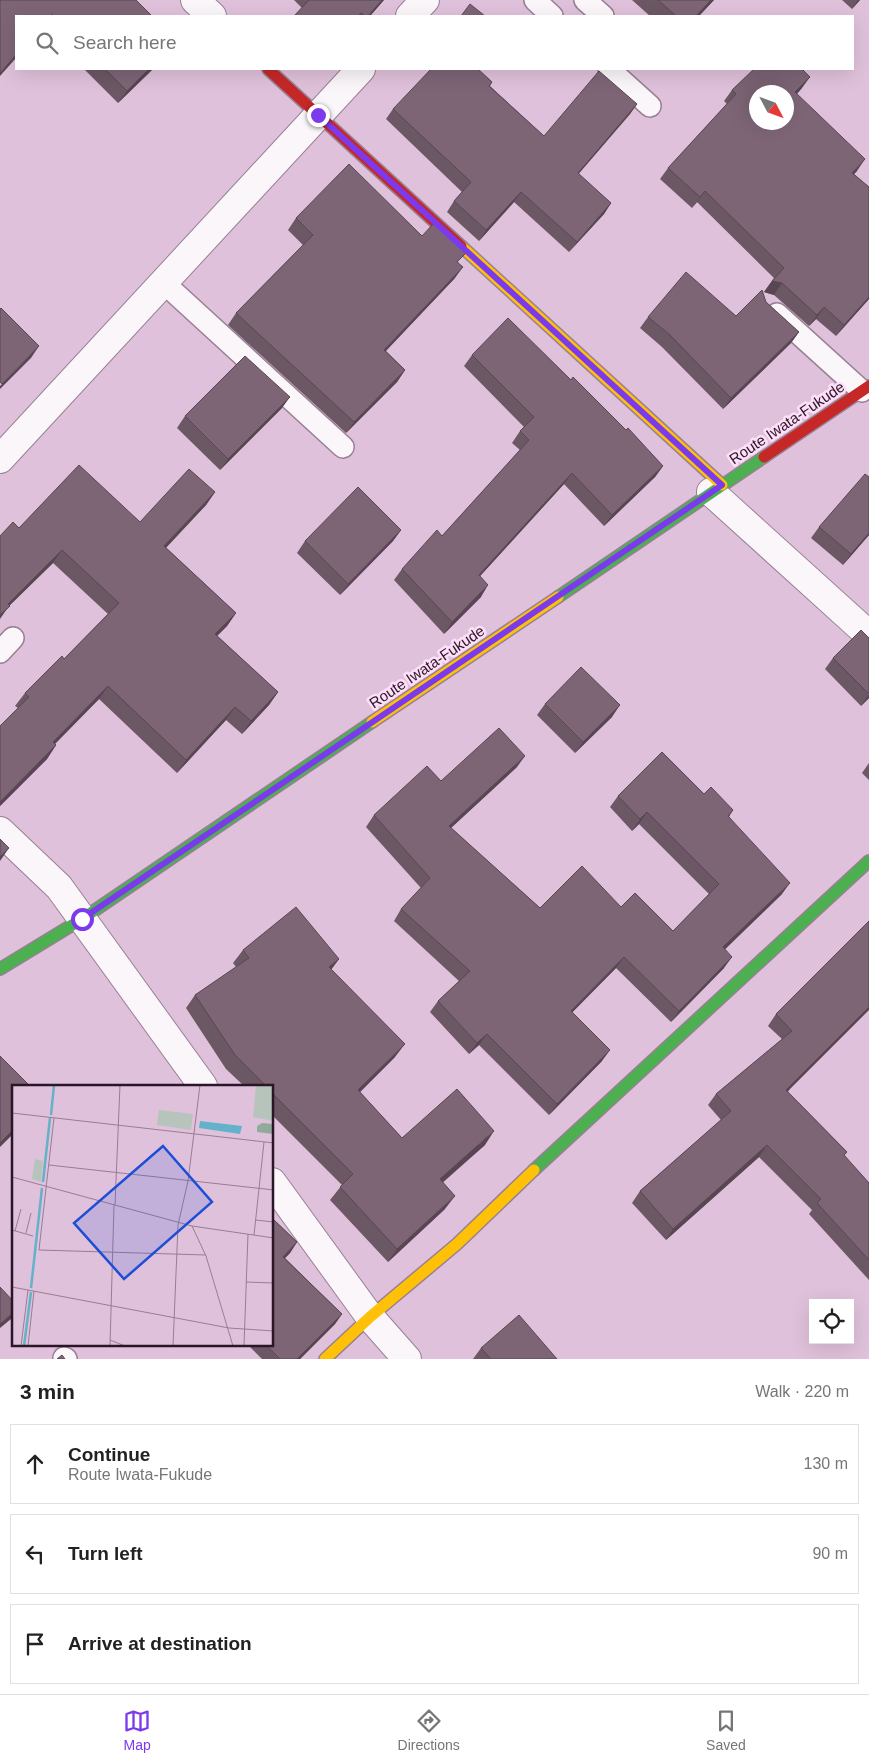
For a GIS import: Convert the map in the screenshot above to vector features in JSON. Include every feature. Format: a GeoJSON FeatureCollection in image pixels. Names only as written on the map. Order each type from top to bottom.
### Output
{"type":"FeatureCollection","features":[{"type":"Feature","properties":{"kind":"street"},"geometry":{"type":"LineString","coordinates":[[195,0],[211,15]]}},
{"type":"Feature","properties":{"kind":"street"},"geometry":{"type":"LineString","coordinates":[[411,15],[425,0]]}},
{"type":"Feature","properties":{"kind":"street"},"geometry":{"type":"LineString","coordinates":[[269,70],[717,488],[869,635]]}},
{"type":"Feature","properties":{"kind":"street"},"geometry":{"type":"LineString","coordinates":[[0,459],[360,70]]}},
{"type":"Feature","properties":{"kind":"street","name":"Route Iwata-Fukude"},"geometry":{"type":"LineString","coordinates":[[0,970],[82,919],[866,388]]}},
{"type":"Feature","properties":{"kind":"street"},"geometry":{"type":"LineString","coordinates":[[0,831],[59,887],[202,1085]]}},
{"type":"Feature","properties":{"kind":"street"},"geometry":{"type":"LineString","coordinates":[[325,1359],[370,1317],[457,1244],[546,1158],[869,861]]}},
{"type":"Feature","properties":{"kind":"street"},"geometry":{"type":"LineString","coordinates":[[274,1185],[370,1317],[407,1359]]}},
{"type":"Feature","properties":{"kind":"lane"},"geometry":{"type":"LineString","coordinates":[[535,0],[551,15]]}},
{"type":"Feature","properties":{"kind":"lane"},"geometry":{"type":"LineString","coordinates":[[585,0],[602,15]]}},
{"type":"Feature","properties":{"kind":"lane"},"geometry":{"type":"LineString","coordinates":[[610,70],[650,106]]}},
{"type":"Feature","properties":{"kind":"lane"},"geometry":{"type":"LineString","coordinates":[[164,283],[343,447]]}},
{"type":"Feature","properties":{"kind":"lane"},"geometry":{"type":"LineString","coordinates":[[766,304],[866,388]]}},
{"type":"Feature","properties":{"kind":"building"},"geometry":{"type":"Polygon","coordinates":[[[0,0],[136,0],[151,15],[15,15],[15,56],[0,73],[0,0]]]}},
{"type":"Feature","properties":{"kind":"building"},"geometry":{"type":"Polygon","coordinates":[[[309,0],[382,0],[369,15],[361,13],[359,15],[295,15],[309,0]]]}},
{"type":"Feature","properties":{"kind":"building"},"geometry":{"type":"Polygon","coordinates":[[[658,0],[711,0],[697,15],[675,15],[658,0]]]}},
{"type":"Feature","properties":{"kind":"building"},"geometry":{"type":"Polygon","coordinates":[[[470,4],[484,15],[462,15],[470,4]]]}},
{"type":"Feature","properties":{"kind":"building"},"geometry":{"type":"Polygon","coordinates":[[[106,70],[148,70],[127,91],[106,70]]]}},
{"type":"Feature","properties":{"kind":"building"},"geometry":{"type":"Polygon","coordinates":[[[430,70],[479,70],[492,82],[489,86],[544,136],[599,71],[637,104],[578,173],[611,203],[577,242],[521,192],[486,230],[454,201],[471,182],[393,109],[430,70]]]}},
{"type":"Feature","properties":{"kind":"building"},"geometry":{"type":"Polygon","coordinates":[[[753,70],[803,70],[810,77],[795,92],[865,159],[852,173],[869,187],[869,297],[844,325],[824,307],[817,315],[782,283],[772,281],[784,268],[705,191],[700,197],[668,168],[736,94],[732,90],[753,70]]]}},
{"type":"Feature","properties":{"kind":"building"},"geometry":{"type":"Polygon","coordinates":[[[349,164],[422,236],[434,223],[466,253],[457,262],[463,267],[384,350],[405,370],[354,422],[236,313],[313,235],[296,218],[349,164]]]}},
{"type":"Feature","properties":{"kind":"building"},"geometry":{"type":"Polygon","coordinates":[[[686,272],[736,316],[762,290],[766,302],[799,332],[731,398],[670,335],[648,317],[686,272]]]}},
{"type":"Feature","properties":{"kind":"building"},"geometry":{"type":"Polygon","coordinates":[[[1,308],[39,346],[2,384],[0,382],[1,308]]]}},
{"type":"Feature","properties":{"kind":"building"},"geometry":{"type":"Polygon","coordinates":[[[508,318],[571,380],[573,377],[626,430],[628,428],[663,466],[612,515],[572,473],[479,575],[488,585],[452,622],[402,569],[437,530],[442,536],[529,440],[520,431],[534,417],[472,355],[508,318]]]}},
{"type":"Feature","properties":{"kind":"building"},"geometry":{"type":"Polygon","coordinates":[[[245,356],[290,397],[228,459],[185,416],[245,356]]]}},
{"type":"Feature","properties":{"kind":"building"},"geometry":{"type":"Polygon","coordinates":[[[79,465],[140,522],[189,469],[215,492],[164,546],[236,613],[215,634],[278,692],[251,721],[235,707],[186,760],[108,686],[53,742],[56,745],[0,802],[0,726],[29,697],[25,693],[62,656],[64,659],[119,603],[62,550],[8,604],[10,606],[0,615],[0,536],[13,522],[19,528],[79,465]]]}},
{"type":"Feature","properties":{"kind":"building"},"geometry":{"type":"Polygon","coordinates":[[[865,474],[869,477],[869,533],[851,554],[819,527],[865,474]]]}},
{"type":"Feature","properties":{"kind":"building"},"geometry":{"type":"Polygon","coordinates":[[[358,487],[401,530],[348,584],[305,541],[358,487]]]}},
{"type":"Feature","properties":{"kind":"building"},"geometry":{"type":"Polygon","coordinates":[[[861,630],[869,638],[869,694],[833,658],[861,630]]]}},
{"type":"Feature","properties":{"kind":"building"},"geometry":{"type":"Polygon","coordinates":[[[581,667],[620,705],[583,742],[545,704],[581,667]]]}},
{"type":"Feature","properties":{"kind":"building"},"geometry":{"type":"Polygon","coordinates":[[[499,728],[525,756],[449,826],[540,908],[582,866],[621,907],[635,893],[673,931],[719,884],[647,812],[640,819],[618,796],[662,752],[704,794],[711,787],[733,810],[728,816],[790,883],[723,947],[732,957],[679,1011],[624,957],[571,1011],[610,1050],[557,1104],[487,1034],[477,1043],[438,1001],[470,971],[401,909],[430,878],[374,815],[427,766],[441,781],[499,728]]]}},
{"type":"Feature","properties":{"kind":"building"},"geometry":{"type":"Polygon","coordinates":[[[0,839],[9,848],[0,857],[0,839]]]}},
{"type":"Feature","properties":{"kind":"building"},"geometry":{"type":"Polygon","coordinates":[[[296,907],[339,959],[329,967],[405,1044],[358,1090],[402,1138],[457,1089],[494,1131],[440,1179],[455,1196],[397,1249],[340,1187],[353,1174],[274,1095],[274,1085],[265,1085],[235,1055],[195,995],[249,958],[243,950],[296,907]]]}},
{"type":"Feature","properties":{"kind":"building"},"geometry":{"type":"Polygon","coordinates":[[[869,921],[869,1007],[786,1090],[847,1152],[844,1155],[869,1183],[869,1260],[817,1203],[821,1199],[767,1145],[673,1229],[640,1191],[731,1111],[716,1094],[792,1031],[776,1014],[869,921]]]}},
{"type":"Feature","properties":{"kind":"building"},"geometry":{"type":"Polygon","coordinates":[[[0,1056],[29,1085],[12,1085],[12,1131],[0,1143],[0,1056]]]}},
{"type":"Feature","properties":{"kind":"building"},"geometry":{"type":"Polygon","coordinates":[[[274,1220],[297,1242],[283,1257],[342,1314],[297,1359],[280,1359],[267,1346],[274,1346],[274,1220]]]}},
{"type":"Feature","properties":{"kind":"building"},"geometry":{"type":"Polygon","coordinates":[[[0,1287],[12,1300],[12,1314],[0,1324],[0,1287]]]}},
{"type":"Feature","properties":{"kind":"building"},"geometry":{"type":"Polygon","coordinates":[[[519,1315],[557,1359],[491,1359],[481,1348],[519,1315]]]}},
{"type":"Feature","properties":{"kind":"building"},"geometry":{"type":"Polygon","coordinates":[[[62,1355],[65,1359],[57,1359],[62,1355]]]}},
{"type":"Feature","properties":{"kind":"traffic: fast"},"geometry":{"type":"LineString","coordinates":[[558,597],[764,457]]}},
{"type":"Feature","properties":{"kind":"traffic: fast"},"geometry":{"type":"LineString","coordinates":[[0,969],[82,919],[372,722]]}},
{"type":"Feature","properties":{"kind":"traffic: fast"},"geometry":{"type":"LineString","coordinates":[[534,1170],[869,861]]}},
{"type":"Feature","properties":{"kind":"traffic: slow"},"geometry":{"type":"LineString","coordinates":[[461,246],[722,485]]}},
{"type":"Feature","properties":{"kind":"traffic: slow"},"geometry":{"type":"LineString","coordinates":[[372,722],[558,597]]}},
{"type":"Feature","properties":{"kind":"traffic: slow"},"geometry":{"type":"LineString","coordinates":[[325,1359],[370,1317],[457,1244],[534,1170]]}},
{"type":"Feature","properties":{"kind":"traffic: jam"},"geometry":{"type":"LineString","coordinates":[[269,70],[461,246]]}},
{"type":"Feature","properties":{"kind":"traffic: jam"},"geometry":{"type":"LineString","coordinates":[[764,457],[869,386]]}},
{"type":"Feature","properties":{"kind":"route"},"geometry":{"type":"LineString","coordinates":[[82,919],[722,485],[318,115]]}}]}
